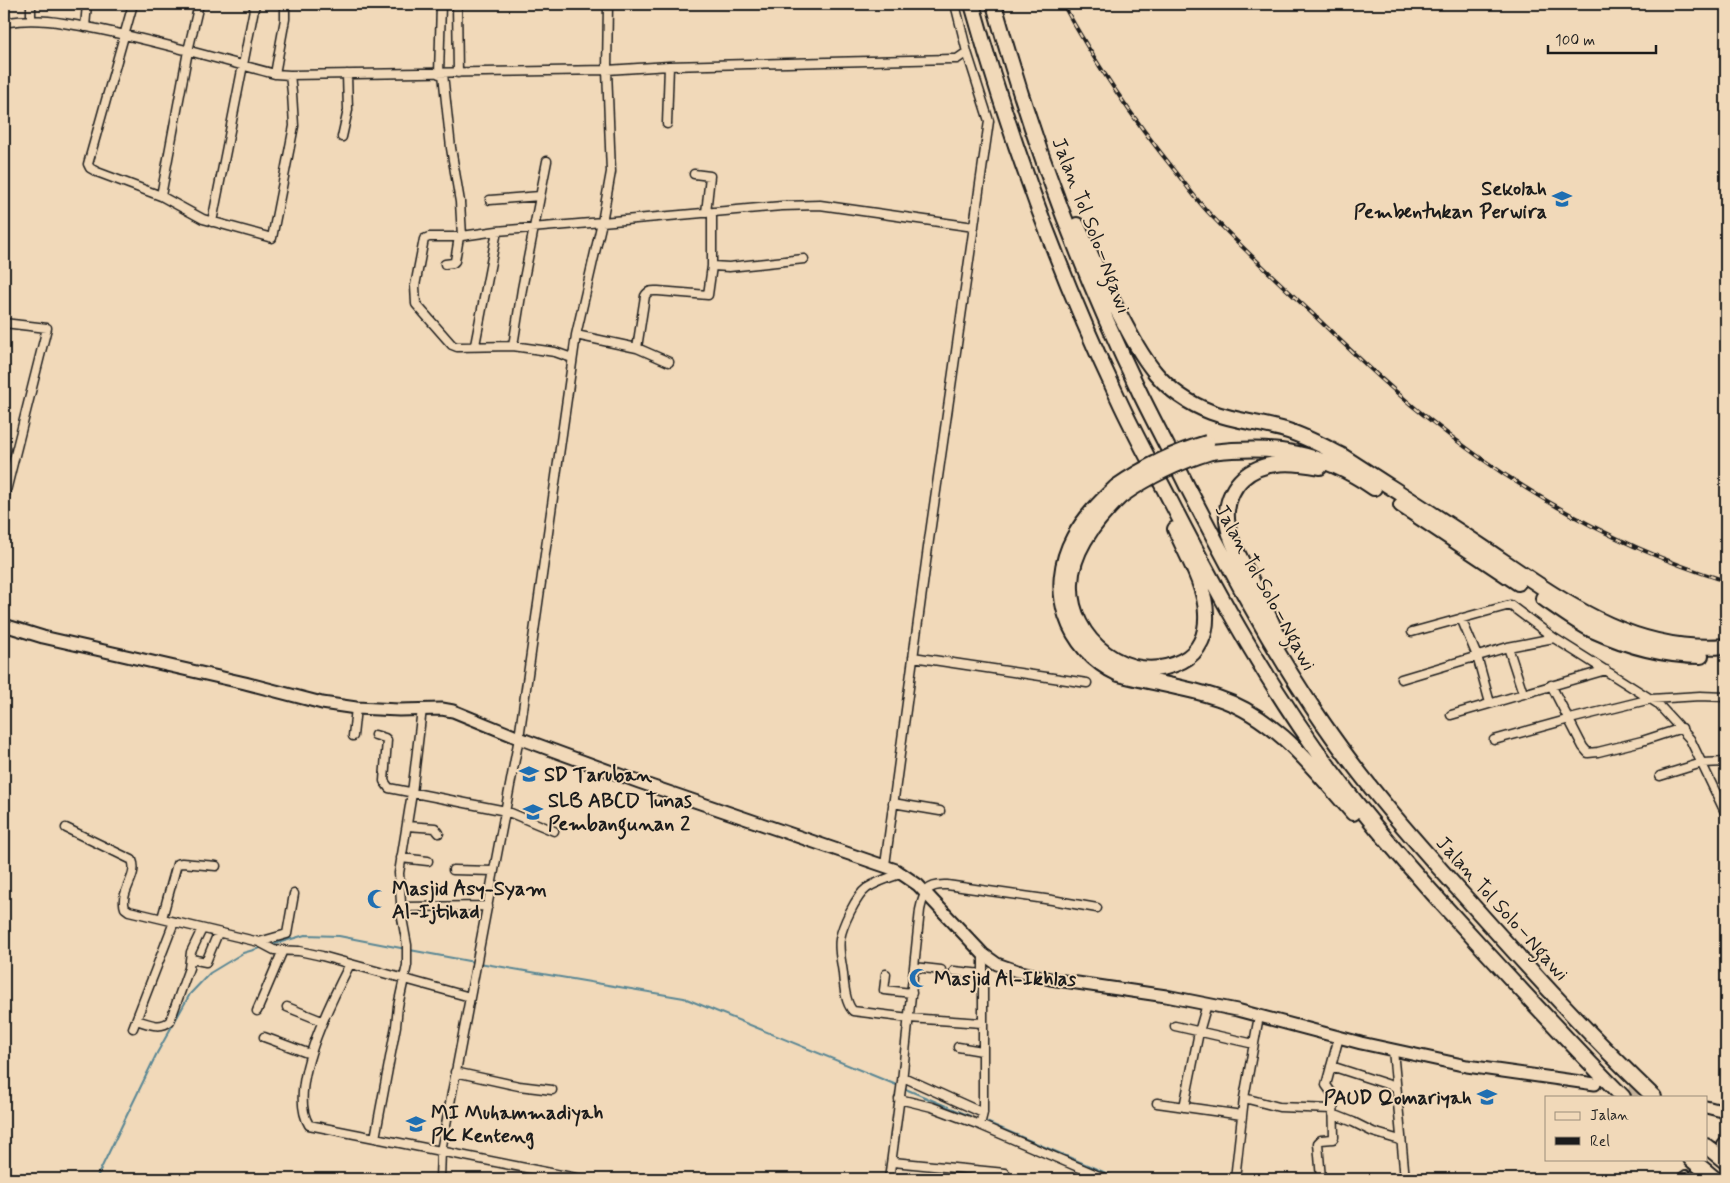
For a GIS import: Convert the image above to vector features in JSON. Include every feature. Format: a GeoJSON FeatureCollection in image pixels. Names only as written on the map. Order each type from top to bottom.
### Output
{"type":"FeatureCollection","features":[{"type":"Feature","properties":{"kind":"highway","name":"Jalan Tol Solo–Ngawi"},"geometry":{"type":"LineString","coordinates":[[972,4],[998,94],[1080,314],[1119,400],[1203,564],[1246,641],[1286,707],[1332,772],[1374,826],[1544,1015],[1622,1096]]}},
{"type":"Feature","properties":{"kind":"highway","name":"Jalan Tol Solo–Ngawi"},"geometry":{"type":"LineString","coordinates":[[994,4],[1013,71],[1071,233],[1100,304],[1139,391],[1222,554],[1301,691],[1352,763],[1420,847],[1518,957],[1653,1096]]}},
{"type":"Feature","properties":{"kind":"highway"},"geometry":{"type":"LineString","coordinates":[[1032,124],[1107,290],[1141,354],[1165,384],[1194,405],[1212,413],[1286,431],[1313,441],[1341,455],[1369,479],[1475,555],[1591,629],[1630,644],[1659,652],[1691,656],[1726,655]]}},
{"type":"Feature","properties":{"kind":"highway"},"geometry":{"type":"LineString","coordinates":[[1118,492],[1080,550],[1072,574],[1071,584],[1075,611],[1086,634],[1096,646],[1111,658],[1140,669],[1164,668],[1187,658],[1196,650],[1202,640],[1206,620],[1204,598],[1119,400]]}},
{"type":"Feature","properties":{"kind":"highway"},"geometry":{"type":"LineString","coordinates":[[1431,891],[1362,823],[1309,763],[1283,737],[1264,722],[1220,698],[1119,674],[1094,658],[1082,647],[1072,632],[1066,615],[1060,586],[1061,573],[1074,538],[1101,500],[1209,448],[1268,449],[1300,453],[1369,479],[1596,620],[1630,634],[1658,642],[1692,646],[1726,646]]}},
{"type":"Feature","properties":{"kind":"highway"},"geometry":{"type":"LineString","coordinates":[[1352,763],[1282,644],[1235,546],[1229,528],[1227,513],[1229,500],[1237,484],[1249,472],[1261,466],[1291,463],[1306,464],[1369,479]]}},
{"type":"Feature","properties":{"kind":"highway"},"geometry":{"type":"LineString","coordinates":[[1708,1148],[1726,1162]]}},
{"type":"Feature","properties":{"kind":"highway"},"geometry":{"type":"LineString","coordinates":[[1692,1160],[1715,1179]]}},
{"type":"Feature","properties":{"kind":"main road"},"geometry":{"type":"LineString","coordinates":[[4,625],[38,635],[245,683],[322,703],[356,708],[442,709],[453,711],[519,738],[639,782],[885,865],[903,873],[926,892],[983,954],[1005,967],[1043,977],[1207,1004],[1393,1050],[1467,1066],[1595,1084]]}},
{"type":"Feature","properties":{"kind":"main road"},"geometry":{"type":"LineString","coordinates":[[1708,1108],[1726,1112]]}},
{"type":"Feature","properties":{"kind":"street"},"geometry":{"type":"LineString","coordinates":[[31,4],[31,20]]}},
{"type":"Feature","properties":{"kind":"street"},"geometry":{"type":"LineString","coordinates":[[85,27],[87,4]]}},
{"type":"Feature","properties":{"kind":"street"},"geometry":{"type":"LineString","coordinates":[[133,4],[88,164],[90,168],[97,172],[161,196],[203,219],[270,238],[273,236],[294,126],[290,75]]}},
{"type":"Feature","properties":{"kind":"street"},"geometry":{"type":"LineString","coordinates":[[161,196],[198,4]]}},
{"type":"Feature","properties":{"kind":"street"},"geometry":{"type":"LineString","coordinates":[[212,222],[254,4]]}},
{"type":"Feature","properties":{"kind":"street"},"geometry":{"type":"LineString","coordinates":[[275,74],[285,19],[285,4]]}},
{"type":"Feature","properties":{"kind":"street"},"geometry":{"type":"LineString","coordinates":[[441,4],[441,74],[460,202],[460,236],[456,259],[453,263],[445,264]]}},
{"type":"Feature","properties":{"kind":"street"},"geometry":{"type":"LineString","coordinates":[[457,4],[458,73]]}},
{"type":"Feature","properties":{"kind":"street"},"geometry":{"type":"LineString","coordinates":[[440,1179],[441,1151],[455,1072],[519,738],[572,358],[602,222],[612,166],[607,70],[608,4]]}},
{"type":"Feature","properties":{"kind":"street"},"geometry":{"type":"LineString","coordinates":[[885,865],[989,121],[967,52],[955,4]]}},
{"type":"Feature","properties":{"kind":"street"},"geometry":{"type":"LineString","coordinates":[[9,22],[31,20],[125,34],[275,74],[290,75],[441,74],[607,70],[669,66],[952,60],[967,52]]}},
{"type":"Feature","properties":{"kind":"street"},"geometry":{"type":"LineString","coordinates":[[667,124],[669,66]]}},
{"type":"Feature","properties":{"kind":"street"},"geometry":{"type":"LineString","coordinates":[[342,137],[348,110],[347,74]]}},
{"type":"Feature","properties":{"kind":"street"},"geometry":{"type":"LineString","coordinates":[[513,346],[547,161]]}},
{"type":"Feature","properties":{"kind":"street"},"geometry":{"type":"LineString","coordinates":[[637,348],[647,292],[708,294],[712,266],[709,213],[710,176],[694,174]]}},
{"type":"Feature","properties":{"kind":"street"},"geometry":{"type":"LineString","coordinates":[[490,200],[540,196]]}},
{"type":"Feature","properties":{"kind":"street"},"geometry":{"type":"LineString","coordinates":[[572,358],[555,352],[513,346],[475,345],[457,347],[452,345],[417,306],[415,301],[415,286],[422,240],[429,237],[460,236],[497,231],[782,206],[816,205],[974,227]]}},
{"type":"Feature","properties":{"kind":"street"},"geometry":{"type":"LineString","coordinates":[[475,345],[497,231]]}},
{"type":"Feature","properties":{"kind":"street"},"geometry":{"type":"LineString","coordinates":[[712,266],[729,267],[804,259]]}},
{"type":"Feature","properties":{"kind":"street"},"geometry":{"type":"LineString","coordinates":[[4,323],[47,328],[4,499]]}},
{"type":"Feature","properties":{"kind":"street"},"geometry":{"type":"LineString","coordinates":[[576,335],[637,348],[669,362]]}},
{"type":"Feature","properties":{"kind":"street"},"geometry":{"type":"LineString","coordinates":[[1412,632],[1510,605],[1554,638],[1652,699],[1682,728],[1690,739],[1726,814]]}},
{"type":"Feature","properties":{"kind":"street"},"geometry":{"type":"LineString","coordinates":[[1461,618],[1476,656],[1490,703]]}},
{"type":"Feature","properties":{"kind":"street"},"geometry":{"type":"LineString","coordinates":[[1401,680],[1508,647],[1554,638]]}},
{"type":"Feature","properties":{"kind":"street"},"geometry":{"type":"LineString","coordinates":[[1508,647],[1524,693]]}},
{"type":"Feature","properties":{"kind":"street"},"geometry":{"type":"LineString","coordinates":[[913,657],[1087,683]]}},
{"type":"Feature","properties":{"kind":"street"},"geometry":{"type":"LineString","coordinates":[[1451,715],[1606,670]]}},
{"type":"Feature","properties":{"kind":"street"},"geometry":{"type":"LineString","coordinates":[[1552,685],[1583,747],[1591,754],[1642,741],[1682,728]]}},
{"type":"Feature","properties":{"kind":"street"},"geometry":{"type":"LineString","coordinates":[[1494,740],[1652,699],[1700,696],[1726,697]]}},
{"type":"Feature","properties":{"kind":"street"},"geometry":{"type":"LineString","coordinates":[[352,736],[356,708]]}},
{"type":"Feature","properties":{"kind":"street"},"geometry":{"type":"LineString","coordinates":[[374,1138],[407,965],[399,873],[412,793],[422,709]]}},
{"type":"Feature","properties":{"kind":"street"},"geometry":{"type":"LineString","coordinates":[[375,735],[388,741],[384,781],[389,788],[506,811],[554,831]]}},
{"type":"Feature","properties":{"kind":"street"},"geometry":{"type":"LineString","coordinates":[[1660,776],[1702,763],[1726,762]]}},
{"type":"Feature","properties":{"kind":"street"},"geometry":{"type":"LineString","coordinates":[[1716,794],[1726,793]]}},
{"type":"Feature","properties":{"kind":"street"},"geometry":{"type":"LineString","coordinates":[[893,803],[940,811]]}},
{"type":"Feature","properties":{"kind":"street"},"geometry":{"type":"LineString","coordinates":[[407,826],[435,828],[439,833]]}},
{"type":"Feature","properties":{"kind":"street"},"geometry":{"type":"LineString","coordinates":[[66,828],[132,860],[134,869],[124,899],[124,906],[129,911],[265,944],[274,950],[299,951],[470,997]]}},
{"type":"Feature","properties":{"kind":"street"},"geometry":{"type":"LineString","coordinates":[[401,858],[428,860]]}},
{"type":"Feature","properties":{"kind":"street"},"geometry":{"type":"LineString","coordinates":[[162,918],[177,864],[216,866]]}},
{"type":"Feature","properties":{"kind":"street"},"geometry":{"type":"LineString","coordinates":[[453,870],[494,871]]}},
{"type":"Feature","properties":{"kind":"street"},"geometry":{"type":"LineString","coordinates":[[903,873],[879,881],[864,891],[855,904],[844,927],[840,939],[840,952],[850,1008],[853,1011],[909,1018],[982,1023]]}},
{"type":"Feature","properties":{"kind":"street"},"geometry":{"type":"LineString","coordinates":[[889,1179],[893,1162],[920,910],[926,892],[931,886],[947,885],[1097,908]]}},
{"type":"Feature","properties":{"kind":"street"},"geometry":{"type":"LineString","coordinates":[[265,944],[287,934],[294,894]]}},
{"type":"Feature","properties":{"kind":"street"},"geometry":{"type":"LineString","coordinates":[[401,907],[488,906]]}},
{"type":"Feature","properties":{"kind":"street"},"geometry":{"type":"LineString","coordinates":[[174,922],[134,1024],[158,1026],[165,1025],[170,1021],[192,952],[202,929]]}},
{"type":"Feature","properties":{"kind":"street"},"geometry":{"type":"LineString","coordinates":[[191,959],[203,963],[206,962],[218,933]]}},
{"type":"Feature","properties":{"kind":"street"},"geometry":{"type":"LineString","coordinates":[[257,1011],[284,950]]}},
{"type":"Feature","properties":{"kind":"street"},"geometry":{"type":"LineString","coordinates":[[981,1120],[983,954]]}},
{"type":"Feature","properties":{"kind":"street"},"geometry":{"type":"LineString","coordinates":[[350,964],[322,1021],[306,1067],[304,1112],[309,1125],[581,1179]]}},
{"type":"Feature","properties":{"kind":"street"},"geometry":{"type":"LineString","coordinates":[[914,967],[941,970]]}},
{"type":"Feature","properties":{"kind":"street"},"geometry":{"type":"LineString","coordinates":[[954,970],[982,974]]}},
{"type":"Feature","properties":{"kind":"street"},"geometry":{"type":"LineString","coordinates":[[886,974],[884,990],[912,993]]}},
{"type":"Feature","properties":{"kind":"street"},"geometry":{"type":"LineString","coordinates":[[1184,1107],[1199,1032],[1207,1004]]}},
{"type":"Feature","properties":{"kind":"street"},"geometry":{"type":"LineString","coordinates":[[287,1007],[322,1021]]}},
{"type":"Feature","properties":{"kind":"street"},"geometry":{"type":"LineString","coordinates":[[1235,1179],[1244,1098],[1259,1016]]}},
{"type":"Feature","properties":{"kind":"street"},"geometry":{"type":"LineString","coordinates":[[1175,1026],[1254,1044]]}},
{"type":"Feature","properties":{"kind":"street"},"geometry":{"type":"LineString","coordinates":[[264,1036],[310,1054]]}},
{"type":"Feature","properties":{"kind":"street"},"geometry":{"type":"LineString","coordinates":[[1321,1179],[1318,1143],[1321,1140],[1333,1139],[1334,1137],[1333,1095],[1326,1085],[1339,1037]]}},
{"type":"Feature","properties":{"kind":"street"},"geometry":{"type":"LineString","coordinates":[[958,1047],[982,1051]]}},
{"type":"Feature","properties":{"kind":"street"},"geometry":{"type":"LineString","coordinates":[[1393,1050],[1405,1179]]}},
{"type":"Feature","properties":{"kind":"street"},"geometry":{"type":"LineString","coordinates":[[1331,1066],[1396,1088]]}},
{"type":"Feature","properties":{"kind":"street"},"geometry":{"type":"LineString","coordinates":[[455,1072],[519,1086],[552,1090]]}},
{"type":"Feature","properties":{"kind":"street"},"geometry":{"type":"LineString","coordinates":[[902,1079],[981,1120],[1106,1179]]}},
{"type":"Feature","properties":{"kind":"street"},"geometry":{"type":"LineString","coordinates":[[1244,1098],[1280,1107],[1332,1112],[1362,1128],[1400,1140]]}},
{"type":"Feature","properties":{"kind":"street"},"geometry":{"type":"LineString","coordinates":[[899,1099],[981,1120]]}},
{"type":"Feature","properties":{"kind":"street"},"geometry":{"type":"LineString","coordinates":[[1157,1103],[1242,1115]]}},
{"type":"Feature","properties":{"kind":"street"},"geometry":{"type":"LineString","coordinates":[[893,1162],[1005,1173]]}},
{"type":"Feature","properties":{"kind":"waterway"},"geometry":{"type":"LineString","coordinates":[[271,945],[305,935],[339,936],[406,949]]}},
{"type":"Feature","properties":{"kind":"waterway"},"geometry":{"type":"LineString","coordinates":[[96,1179],[157,1053],[190,994],[210,973],[243,953],[264,947]]}},
{"type":"Feature","properties":{"kind":"waterway"},"geometry":{"type":"LineString","coordinates":[[410,950],[474,962]]}},
{"type":"Feature","properties":{"kind":"waterway"},"geometry":{"type":"LineString","coordinates":[[479,963],[684,998],[899,1086]]}},
{"type":"Feature","properties":{"kind":"waterway"},"geometry":{"type":"LineString","coordinates":[[903,1088],[970,1116]]}},
{"type":"Feature","properties":{"kind":"waterway"},"geometry":{"type":"LineString","coordinates":[[984,1121],[1120,1179]]}},
{"type":"Feature","properties":{"kind":"tunnel"},"geometry":{"type":"LineString","coordinates":[[1612,1087],[1655,1096]]}},
{"type":"Feature","properties":{"kind":"tunnel"},"geometry":{"type":"LineString","coordinates":[[1686,1176],[1705,1160]]}},
{"type":"Feature","properties":{"kind":"railway"},"geometry":{"type":"LineString","coordinates":[[1063,4],[1101,69],[1130,111],[1203,206],[1261,265],[1393,390],[1491,465],[1565,512],[1643,550],[1684,567],[1726,581]]}},
{"type":"Feature","properties":{"kind":"place","name":"Sekolah Pembentukan Perwira"},"geometry":{"type":"Point","coordinates":[1562,199]}},
{"type":"Feature","properties":{"kind":"place","name":"SD Taruban"},"geometry":{"type":"Point","coordinates":[529,774]}},
{"type":"Feature","properties":{"kind":"place","name":"SLB ABCD Tunas Pembangunan 2"},"geometry":{"type":"Point","coordinates":[533,812]}},
{"type":"Feature","properties":{"kind":"place","name":"Masjid Asy-Syam Al-Ijtihad"},"geometry":{"type":"Point","coordinates":[377,899]}},
{"type":"Feature","properties":{"kind":"place","name":"Masjid Al-Ikhlas"},"geometry":{"type":"Point","coordinates":[919,978]}},
{"type":"Feature","properties":{"kind":"place","name":"PAUD Qomariyah"},"geometry":{"type":"Point","coordinates":[1487,1097]}},
{"type":"Feature","properties":{"kind":"place","name":"MI Muhammadiyah PK Kenteng"},"geometry":{"type":"Point","coordinates":[416,1124]}}]}
